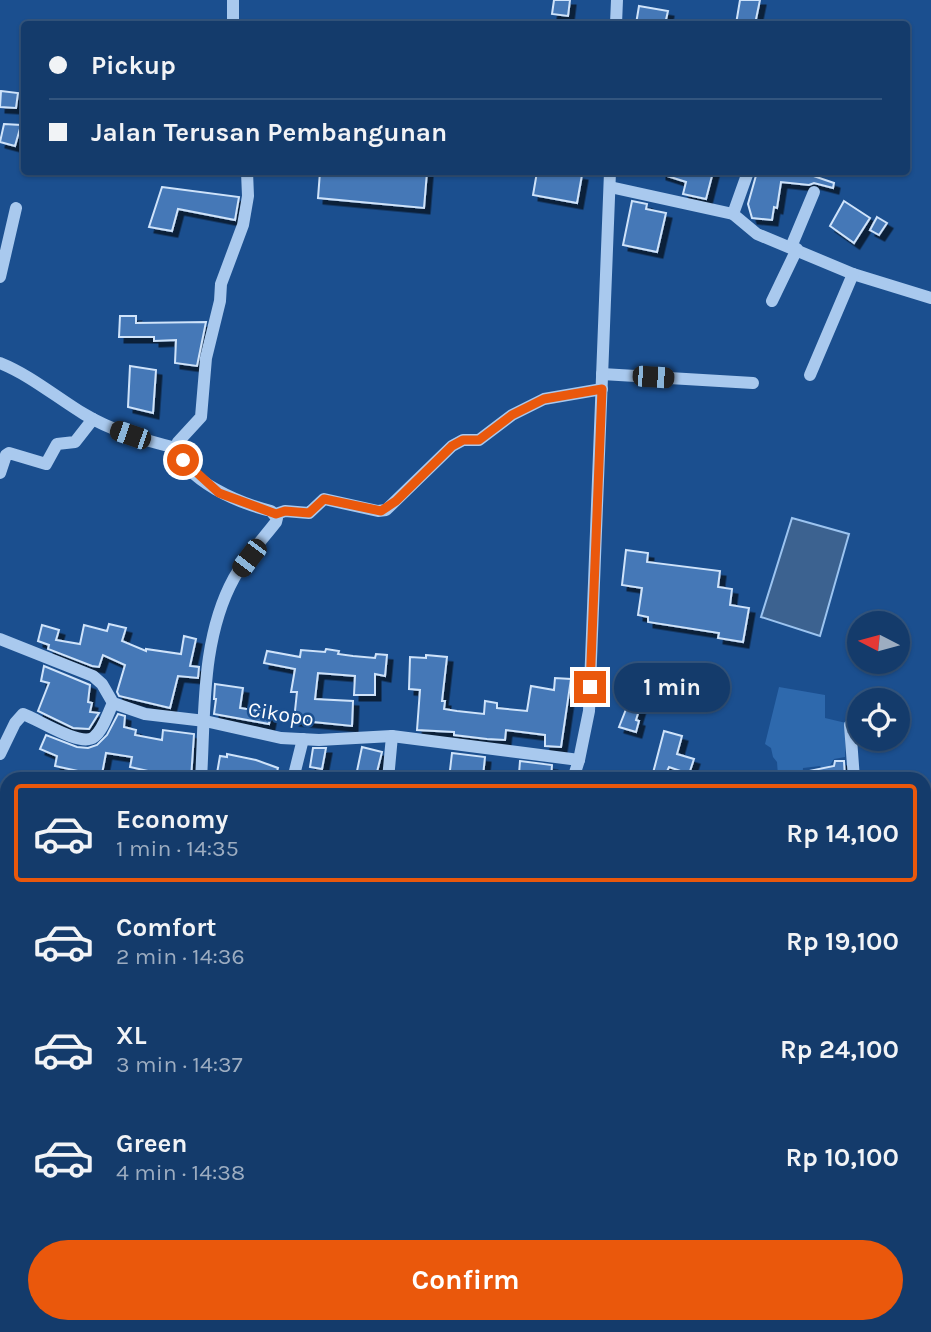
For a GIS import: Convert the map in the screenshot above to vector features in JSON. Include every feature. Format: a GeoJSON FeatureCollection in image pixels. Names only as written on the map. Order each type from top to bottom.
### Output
{"type":"FeatureCollection","features":[{"type":"Feature","properties":{"kind":"street"},"geometry":{"type":"LineString","coordinates":[[233,0],[233,21]]}},
{"type":"Feature","properties":{"kind":"street"},"geometry":{"type":"LineString","coordinates":[[616,21],[617,0]]}},
{"type":"Feature","properties":{"kind":"street"},"geometry":{"type":"LineString","coordinates":[[247,175],[248,196],[243,225],[221,284],[220,301],[206,358],[201,418],[178,442],[176,448],[190,468],[219,493],[276,514],[285,511],[309,513],[324,499],[378,511],[386,510],[460,441],[479,440],[512,415],[544,399],[602,389]]}},
{"type":"Feature","properties":{"kind":"street"},"geometry":{"type":"LineString","coordinates":[[575,772],[589,711],[610,175]]}},
{"type":"Feature","properties":{"kind":"street"},"geometry":{"type":"LineString","coordinates":[[733,214],[747,175]]}},
{"type":"Feature","properties":{"kind":"street"},"geometry":{"type":"LineString","coordinates":[[610,187],[733,214],[757,234],[853,274],[931,298]]}},
{"type":"Feature","properties":{"kind":"street"},"geometry":{"type":"LineString","coordinates":[[772,301],[814,192]]}},
{"type":"Feature","properties":{"kind":"street"},"geometry":{"type":"LineString","coordinates":[[0,277],[16,208]]}},
{"type":"Feature","properties":{"kind":"street"},"geometry":{"type":"LineString","coordinates":[[810,375],[853,274]]}},
{"type":"Feature","properties":{"kind":"street"},"geometry":{"type":"LineString","coordinates":[[0,363],[93,419],[125,433],[176,448]]}},
{"type":"Feature","properties":{"kind":"street"},"geometry":{"type":"LineString","coordinates":[[603,374],[753,383]]}},
{"type":"Feature","properties":{"kind":"street"},"geometry":{"type":"LineString","coordinates":[[0,473],[9,453],[46,464],[57,444],[75,442],[93,419]]}},
{"type":"Feature","properties":{"kind":"street"},"geometry":{"type":"LineString","coordinates":[[201,772],[210,650],[216,618],[235,575],[276,522],[276,514]]}},
{"type":"Feature","properties":{"kind":"street"},"geometry":{"type":"LineString","coordinates":[[0,639],[93,676],[102,684],[113,703],[99,730],[93,738],[86,740],[69,736],[23,714],[15,723],[0,754]]}},
{"type":"Feature","properties":{"kind":"street","name":"Cikopo"},"geometry":{"type":"LineString","coordinates":[[113,703],[145,714],[205,720],[281,737],[319,740],[392,736],[579,760]]}},
{"type":"Feature","properties":{"kind":"street"},"geometry":{"type":"LineString","coordinates":[[389,772],[392,736]]}},
{"type":"Feature","properties":{"kind":"street"},"geometry":{"type":"LineString","coordinates":[[295,772],[303,739]]}},
{"type":"Feature","properties":{"kind":"street"},"geometry":{"type":"LineString","coordinates":[[852,751],[853,772]]}},
{"type":"Feature","properties":{"kind":"shaded area"},"geometry":{"type":"Polygon","coordinates":[[[792,518],[849,534],[820,636],[761,617],[792,518]]]}},
{"type":"Feature","properties":{"kind":"shaded area"},"geometry":{"type":"Polygon","coordinates":[[[779,687],[825,695],[825,718],[846,723],[845,757],[834,759],[826,772],[820,766],[803,768],[803,772],[778,772],[771,748],[765,744],[779,687]]]}},
{"type":"Feature","properties":{"kind":"building"},"geometry":{"type":"Polygon","coordinates":[[[554,0],[570,0],[568,16],[552,14],[554,0]]]}},
{"type":"Feature","properties":{"kind":"building"},"geometry":{"type":"Polygon","coordinates":[[[740,0],[760,0],[756,21],[736,21],[740,0]]]}},
{"type":"Feature","properties":{"kind":"building"},"geometry":{"type":"Polygon","coordinates":[[[639,6],[668,11],[666,21],[636,21],[639,6]]]}},
{"type":"Feature","properties":{"kind":"building"},"geometry":{"type":"Polygon","coordinates":[[[1,91],[18,93],[16,108],[0,107],[1,91]]]}},
{"type":"Feature","properties":{"kind":"building"},"geometry":{"type":"Polygon","coordinates":[[[4,124],[21,125],[15,146],[0,142],[4,124]]]}},
{"type":"Feature","properties":{"kind":"building"},"geometry":{"type":"Polygon","coordinates":[[[320,175],[427,175],[424,208],[318,198],[320,175]]]}},
{"type":"Feature","properties":{"kind":"building"},"geometry":{"type":"Polygon","coordinates":[[[536,175],[582,175],[577,203],[533,195],[536,175]]]}},
{"type":"Feature","properties":{"kind":"building"},"geometry":{"type":"Polygon","coordinates":[[[664,175],[712,175],[706,199],[683,194],[686,182],[664,175]]]}},
{"type":"Feature","properties":{"kind":"building"},"geometry":{"type":"Polygon","coordinates":[[[756,175],[811,175],[834,183],[833,188],[814,183],[809,185],[781,182],[772,220],[752,218],[748,204],[756,175]]]}},
{"type":"Feature","properties":{"kind":"building"},"geometry":{"type":"Polygon","coordinates":[[[162,187],[239,197],[235,220],[178,209],[172,231],[149,227],[162,187]]]}},
{"type":"Feature","properties":{"kind":"building"},"geometry":{"type":"Polygon","coordinates":[[[632,201],[647,204],[646,209],[666,213],[657,252],[623,245],[632,201]]]}},
{"type":"Feature","properties":{"kind":"building"},"geometry":{"type":"Polygon","coordinates":[[[844,201],[870,218],[854,243],[830,226],[844,201]]]}},
{"type":"Feature","properties":{"kind":"building"},"geometry":{"type":"Polygon","coordinates":[[[877,217],[887,223],[879,235],[870,230],[877,217]]]}},
{"type":"Feature","properties":{"kind":"building"},"geometry":{"type":"Polygon","coordinates":[[[120,316],[136,316],[136,323],[206,322],[197,366],[175,363],[176,340],[154,341],[154,337],[119,337],[120,316]]]}},
{"type":"Feature","properties":{"kind":"building"},"geometry":{"type":"Polygon","coordinates":[[[130,366],[156,370],[153,413],[128,407],[130,366]]]}},
{"type":"Feature","properties":{"kind":"building"},"geometry":{"type":"Polygon","coordinates":[[[626,550],[648,553],[647,562],[720,571],[718,587],[732,589],[730,605],[749,608],[743,642],[718,638],[719,633],[648,622],[648,617],[638,615],[642,588],[622,585],[626,550]]]}},
{"type":"Feature","properties":{"kind":"building"},"geometry":{"type":"Polygon","coordinates":[[[109,624],[126,628],[122,641],[146,651],[181,654],[184,636],[196,639],[190,666],[199,667],[198,678],[178,676],[170,708],[119,696],[117,692],[125,665],[103,655],[99,667],[92,666],[48,649],[49,645],[38,641],[42,625],[59,630],[56,640],[80,644],[84,625],[107,631],[109,624]]]}},
{"type":"Feature","properties":{"kind":"building"},"geometry":{"type":"Polygon","coordinates":[[[326,649],[353,656],[375,658],[376,654],[387,655],[385,676],[375,674],[375,695],[354,695],[355,676],[318,673],[315,699],[353,701],[352,726],[294,720],[297,692],[291,692],[295,669],[264,663],[267,651],[300,657],[301,650],[325,652],[326,649]]]}},
{"type":"Feature","properties":{"kind":"building"},"geometry":{"type":"Polygon","coordinates":[[[426,655],[447,657],[442,701],[445,701],[444,709],[484,714],[485,701],[497,703],[497,708],[527,711],[531,686],[554,690],[555,678],[571,679],[561,747],[545,746],[545,735],[506,730],[505,740],[454,735],[454,732],[417,730],[420,690],[409,689],[410,657],[426,658],[426,655]]]}},
{"type":"Feature","properties":{"kind":"building"},"geometry":{"type":"Polygon","coordinates":[[[44,666],[90,685],[90,712],[99,713],[89,729],[73,728],[38,711],[49,683],[41,681],[44,666]]]}},
{"type":"Feature","properties":{"kind":"building"},"geometry":{"type":"Polygon","coordinates":[[[631,672],[662,687],[656,700],[644,694],[636,720],[639,721],[636,732],[619,727],[634,689],[625,685],[631,672]]]}},
{"type":"Feature","properties":{"kind":"building"},"geometry":{"type":"Polygon","coordinates":[[[215,684],[243,688],[240,708],[271,713],[269,724],[214,714],[215,684]]]}},
{"type":"Feature","properties":{"kind":"building"},"geometry":{"type":"Polygon","coordinates":[[[118,714],[125,716],[124,727],[136,730],[135,735],[162,740],[163,730],[194,734],[191,772],[152,772],[130,767],[132,757],[106,753],[102,772],[78,772],[55,766],[57,756],[40,749],[46,735],[77,747],[88,748],[97,745],[107,735],[118,714]]]}},
{"type":"Feature","properties":{"kind":"building"},"geometry":{"type":"Polygon","coordinates":[[[664,731],[682,736],[677,754],[694,759],[690,772],[669,767],[667,772],[653,772],[664,731]]]}},
{"type":"Feature","properties":{"kind":"building"},"geometry":{"type":"Polygon","coordinates":[[[362,747],[382,752],[377,772],[357,771],[362,747]]]}},
{"type":"Feature","properties":{"kind":"building"},"geometry":{"type":"Polygon","coordinates":[[[313,748],[326,748],[322,769],[310,767],[313,748]]]}},
{"type":"Feature","properties":{"kind":"building"},"geometry":{"type":"Polygon","coordinates":[[[452,753],[485,757],[483,772],[450,772],[452,753]]]}},
{"type":"Feature","properties":{"kind":"building"},"geometry":{"type":"Polygon","coordinates":[[[227,754],[256,760],[278,768],[277,772],[217,772],[220,756],[227,757],[227,754]]]}},
{"type":"Feature","properties":{"kind":"building"},"geometry":{"type":"Polygon","coordinates":[[[520,761],[552,765],[551,772],[519,772],[520,761]]]}},
{"type":"Feature","properties":{"kind":"building"},"geometry":{"type":"Polygon","coordinates":[[[835,761],[844,761],[845,772],[804,772],[834,766],[835,761]]]}},
{"type":"Feature","properties":{"kind":"route"},"geometry":{"type":"LineString","coordinates":[[183,460],[219,493],[276,514],[291,510],[309,513],[321,499],[381,511],[386,510],[460,441],[479,440],[512,415],[544,399],[602,389],[590,687]]}}]}
